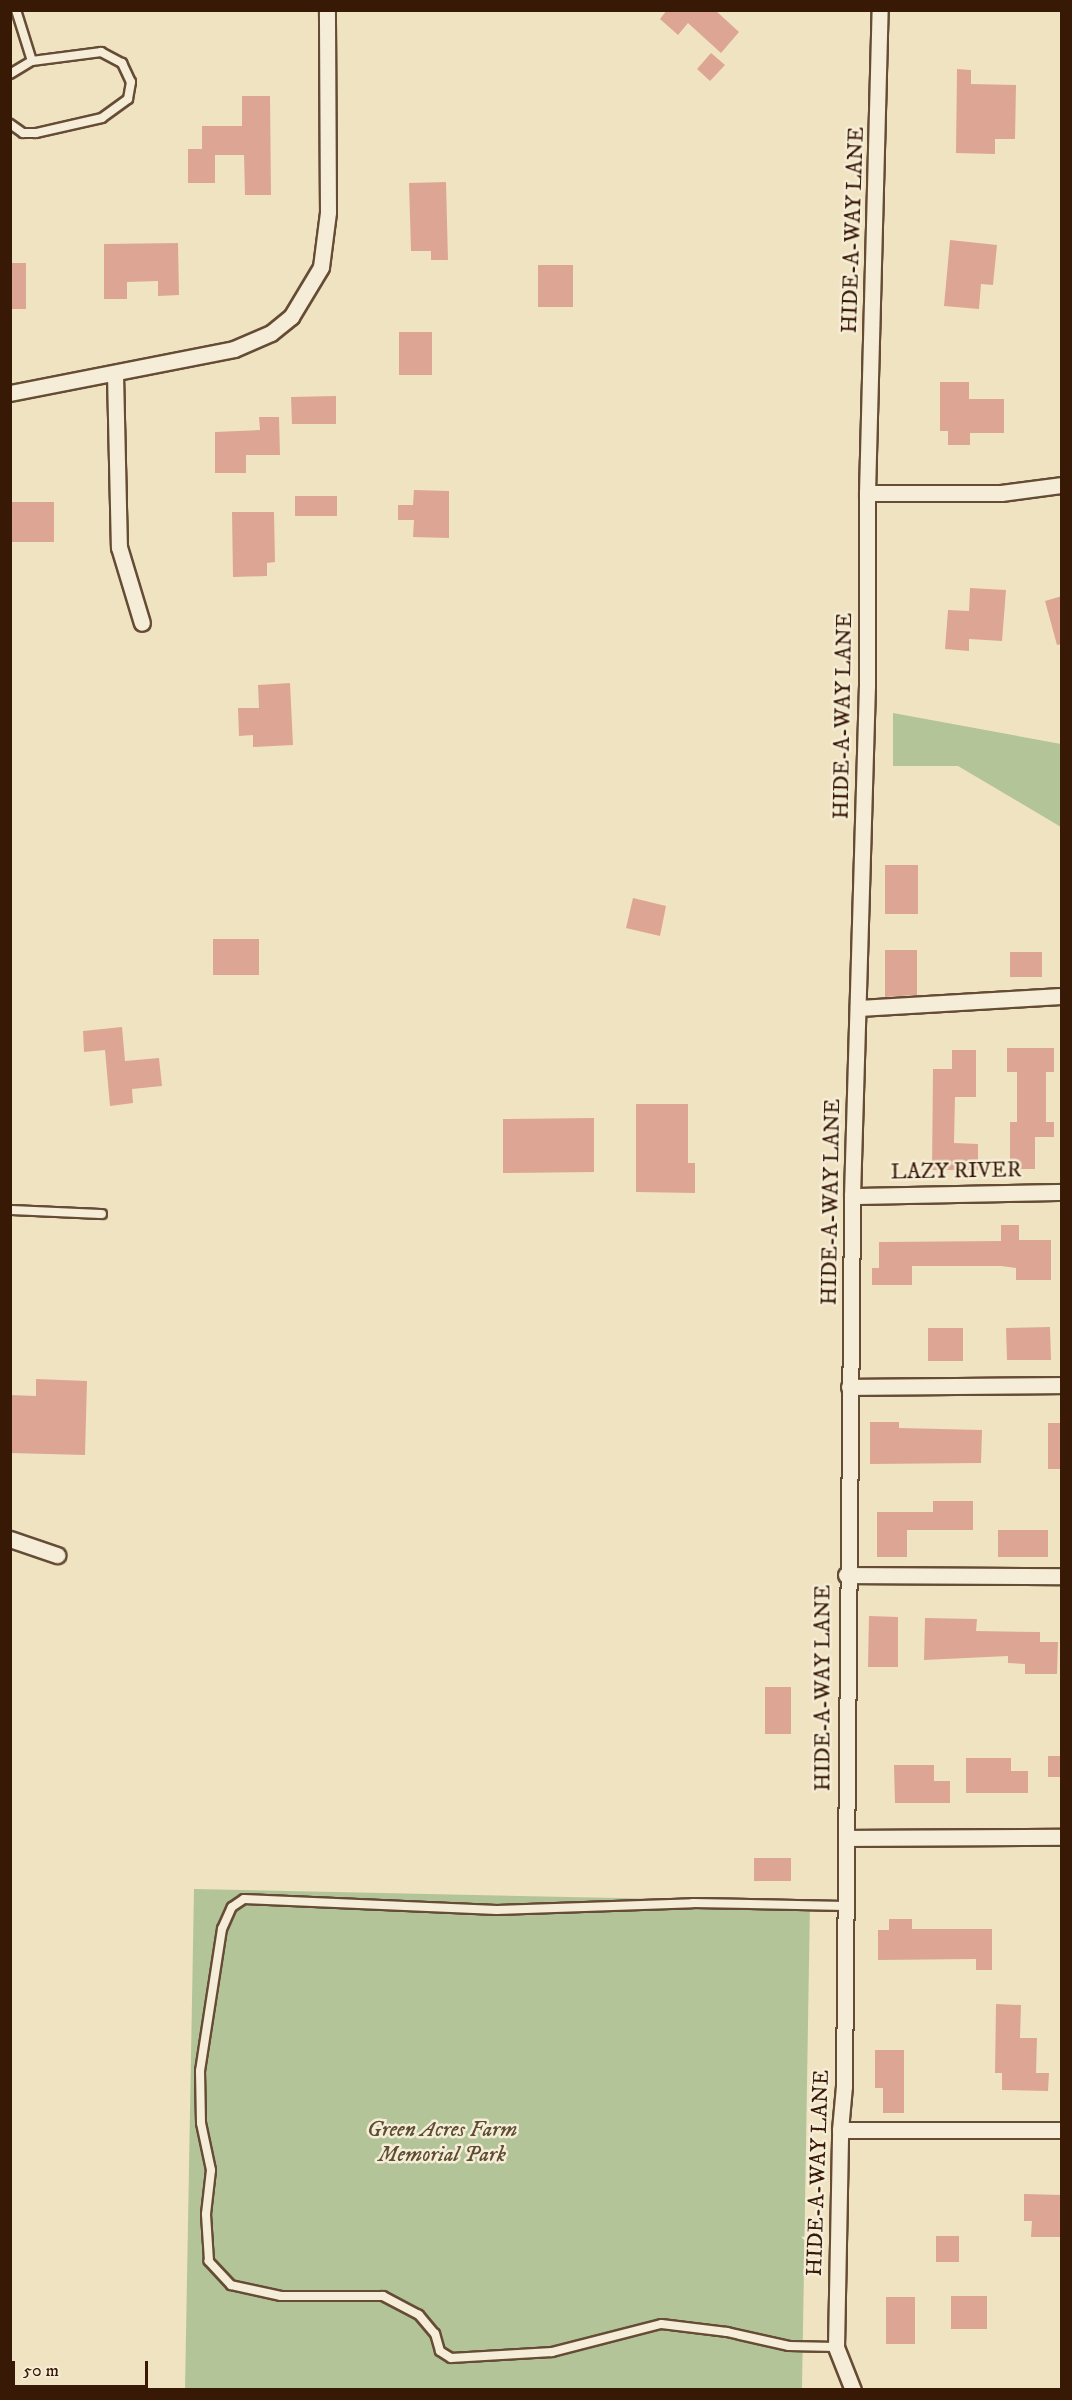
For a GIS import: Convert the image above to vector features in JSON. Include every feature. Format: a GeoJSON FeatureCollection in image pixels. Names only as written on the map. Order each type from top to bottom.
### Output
{"type":"FeatureCollection","features":[{"type":"Feature","properties":{"kind":"street"},"geometry":{"type":"LineString","coordinates":[[10,393],[115,374],[255,342],[291,317],[309,291],[321,267],[328,212],[327,10]]}},
{"type":"Feature","properties":{"kind":"street","name":"HIDE-A-WAY LANE"},"geometry":{"type":"LineString","coordinates":[[854,2390],[836,2347],[840,2130],[844,2085],[846,1575],[849,1387],[854,1284],[852,1196],[870,555],[867,493],[880,10]]}},
{"type":"Feature","properties":{"kind":"street"},"geometry":{"type":"LineString","coordinates":[[115,374],[119,547],[142,623]]}},
{"type":"Feature","properties":{"kind":"street"},"geometry":{"type":"LineString","coordinates":[[867,493],[1001,493],[1062,485]]}},
{"type":"Feature","properties":{"kind":"street"},"geometry":{"type":"LineString","coordinates":[[858,1008],[1062,996]]}},
{"type":"Feature","properties":{"kind":"street","name":"LAZY RIVER"},"geometry":{"type":"LineString","coordinates":[[852,1196],[1062,1192]]}},
{"type":"Feature","properties":{"kind":"street"},"geometry":{"type":"LineString","coordinates":[[849,1387],[1062,1385]]}},
{"type":"Feature","properties":{"kind":"street"},"geometry":{"type":"LineString","coordinates":[[10,1539],[57,1555]]}},
{"type":"Feature","properties":{"kind":"street"},"geometry":{"type":"LineString","coordinates":[[846,1575],[1062,1576]]}},
{"type":"Feature","properties":{"kind":"street"},"geometry":{"type":"LineString","coordinates":[[846,1838],[1062,1837]]}},
{"type":"Feature","properties":{"kind":"street"},"geometry":{"type":"LineString","coordinates":[[840,2130],[1062,2130]]}},
{"type":"Feature","properties":{"kind":"lane"},"geometry":{"type":"LineString","coordinates":[[16,10],[32,61]]}},
{"type":"Feature","properties":{"kind":"lane"},"geometry":{"type":"LineString","coordinates":[[10,74],[32,61],[101,52],[122,63],[131,90],[121,107],[102,118],[36,133],[23,133],[10,124]]}},
{"type":"Feature","properties":{"kind":"lane"},"geometry":{"type":"LineString","coordinates":[[10,1210],[102,1214]]}},
{"type":"Feature","properties":{"kind":"lane"},"geometry":{"type":"LineString","coordinates":[[836,2347],[789,2346],[727,2332],[661,2324],[552,2352],[451,2358],[440,2351],[435,2334],[419,2315],[383,2296],[281,2296],[231,2285],[209,2261],[206,2214],[211,2169],[201,2123],[200,2071],[222,1929],[232,1907],[244,1899],[497,1910],[693,1903],[845,1906]]}},
{"type":"Feature","properties":{"kind":"green space"},"geometry":{"type":"Polygon","coordinates":[[[893,713],[1061,744],[1061,827],[958,766],[893,766],[893,713]]]}},
{"type":"Feature","properties":{"kind":"green space","name":"Green Acres Farm Memorial Park"},"geometry":{"type":"Polygon","coordinates":[[[194,1889],[810,1902],[802,2389],[185,2390],[194,1889]]]}},
{"type":"Feature","properties":{"kind":"building"},"geometry":{"type":"Polygon","coordinates":[[[667,10],[715,10],[739,32],[721,53],[688,23],[678,35],[660,19],[667,10]]]}},
{"type":"Feature","properties":{"kind":"building"},"geometry":{"type":"Polygon","coordinates":[[[711,53],[725,65],[710,81],[697,69],[711,53]]]}},
{"type":"Feature","properties":{"kind":"building"},"geometry":{"type":"Polygon","coordinates":[[[957,69],[971,70],[971,84],[1016,85],[1015,139],[995,139],[995,154],[956,153],[957,69]]]}},
{"type":"Feature","properties":{"kind":"building"},"geometry":{"type":"Polygon","coordinates":[[[242,96],[270,96],[271,195],[245,195],[244,155],[215,155],[215,183],[188,183],[188,149],[202,149],[202,126],[242,126],[242,96]]]}},
{"type":"Feature","properties":{"kind":"building"},"geometry":{"type":"Polygon","coordinates":[[[446,182],[448,260],[431,260],[431,251],[411,251],[409,183],[446,182]]]}},
{"type":"Feature","properties":{"kind":"building"},"geometry":{"type":"Polygon","coordinates":[[[950,240],[997,245],[993,285],[981,284],[979,309],[944,306],[950,240]]]}},
{"type":"Feature","properties":{"kind":"building"},"geometry":{"type":"Polygon","coordinates":[[[178,243],[179,295],[158,296],[158,281],[127,282],[127,299],[104,299],[104,244],[178,243]]]}},
{"type":"Feature","properties":{"kind":"building"},"geometry":{"type":"Polygon","coordinates":[[[10,263],[26,263],[26,309],[10,309],[10,263]]]}},
{"type":"Feature","properties":{"kind":"building"},"geometry":{"type":"Polygon","coordinates":[[[538,265],[573,265],[573,307],[538,307],[538,265]]]}},
{"type":"Feature","properties":{"kind":"building"},"geometry":{"type":"Polygon","coordinates":[[[399,332],[432,332],[432,375],[399,375],[399,332]]]}},
{"type":"Feature","properties":{"kind":"building"},"geometry":{"type":"Polygon","coordinates":[[[940,382],[969,382],[969,399],[1004,399],[1004,433],[970,433],[970,445],[948,445],[948,431],[940,431],[940,382]]]}},
{"type":"Feature","properties":{"kind":"building"},"geometry":{"type":"Polygon","coordinates":[[[336,396],[336,424],[292,424],[291,397],[336,396]]]}},
{"type":"Feature","properties":{"kind":"building"},"geometry":{"type":"Polygon","coordinates":[[[259,417],[279,417],[280,455],[246,455],[246,473],[215,473],[215,432],[260,430],[259,417]]]}},
{"type":"Feature","properties":{"kind":"building"},"geometry":{"type":"Polygon","coordinates":[[[414,490],[449,491],[449,538],[413,537],[414,520],[398,520],[398,505],[413,505],[414,490]]]}},
{"type":"Feature","properties":{"kind":"building"},"geometry":{"type":"Polygon","coordinates":[[[295,496],[337,496],[337,516],[295,516],[295,496]]]}},
{"type":"Feature","properties":{"kind":"building"},"geometry":{"type":"Polygon","coordinates":[[[10,502],[54,502],[54,542],[10,542],[10,502]]]}},
{"type":"Feature","properties":{"kind":"building"},"geometry":{"type":"Polygon","coordinates":[[[232,512],[274,512],[275,562],[267,563],[267,576],[233,577],[232,512]]]}},
{"type":"Feature","properties":{"kind":"building"},"geometry":{"type":"Polygon","coordinates":[[[970,588],[1006,590],[1002,641],[969,639],[969,651],[945,649],[948,610],[969,611],[970,588]]]}},
{"type":"Feature","properties":{"kind":"building"},"geometry":{"type":"Polygon","coordinates":[[[1062,596],[1062,644],[1057,645],[1045,601],[1062,596]]]}},
{"type":"Feature","properties":{"kind":"building"},"geometry":{"type":"Polygon","coordinates":[[[290,683],[293,745],[253,747],[253,735],[239,736],[238,708],[259,708],[258,685],[290,683]]]}},
{"type":"Feature","properties":{"kind":"building"},"geometry":{"type":"Polygon","coordinates":[[[885,865],[918,865],[918,914],[885,914],[885,865]]]}},
{"type":"Feature","properties":{"kind":"building"},"geometry":{"type":"Polygon","coordinates":[[[633,898],[666,906],[660,936],[626,928],[633,898]]]}},
{"type":"Feature","properties":{"kind":"building"},"geometry":{"type":"Polygon","coordinates":[[[213,939],[259,939],[259,975],[213,975],[213,939]]]}},
{"type":"Feature","properties":{"kind":"building"},"geometry":{"type":"Polygon","coordinates":[[[885,950],[917,950],[917,995],[885,997],[885,950]]]}},
{"type":"Feature","properties":{"kind":"building"},"geometry":{"type":"Polygon","coordinates":[[[1010,952],[1042,952],[1042,977],[1010,977],[1010,952]]]}},
{"type":"Feature","properties":{"kind":"building"},"geometry":{"type":"Polygon","coordinates":[[[122,1027],[125,1061],[159,1058],[162,1086],[132,1089],[133,1103],[110,1106],[105,1050],[84,1052],[83,1031],[122,1027]]]}},
{"type":"Feature","properties":{"kind":"building"},"geometry":{"type":"Polygon","coordinates":[[[1007,1048],[1054,1048],[1054,1072],[1046,1072],[1046,1122],[1054,1122],[1054,1137],[1035,1137],[1035,1169],[1010,1169],[1010,1122],[1017,1122],[1017,1072],[1007,1072],[1007,1048]]]}},
{"type":"Feature","properties":{"kind":"building"},"geometry":{"type":"Polygon","coordinates":[[[952,1050],[976,1050],[976,1097],[955,1097],[954,1143],[978,1144],[978,1170],[932,1170],[933,1069],[952,1069],[952,1050]]]}},
{"type":"Feature","properties":{"kind":"building"},"geometry":{"type":"Polygon","coordinates":[[[636,1104],[688,1104],[688,1163],[695,1163],[695,1193],[636,1192],[636,1104]]]}},
{"type":"Feature","properties":{"kind":"building"},"geometry":{"type":"Polygon","coordinates":[[[594,1118],[594,1172],[503,1173],[503,1119],[594,1118]]]}},
{"type":"Feature","properties":{"kind":"building"},"geometry":{"type":"Polygon","coordinates":[[[1001,1225],[1019,1225],[1019,1240],[1051,1240],[1051,1280],[1016,1280],[1016,1268],[1001,1266],[912,1266],[912,1285],[872,1285],[872,1268],[879,1268],[879,1242],[1001,1241],[1001,1225]]]}},
{"type":"Feature","properties":{"kind":"building"},"geometry":{"type":"Polygon","coordinates":[[[1050,1327],[1051,1360],[1007,1360],[1006,1328],[1050,1327]]]}},
{"type":"Feature","properties":{"kind":"building"},"geometry":{"type":"Polygon","coordinates":[[[928,1328],[963,1328],[963,1361],[928,1361],[928,1328]]]}},
{"type":"Feature","properties":{"kind":"building"},"geometry":{"type":"Polygon","coordinates":[[[36,1379],[87,1381],[85,1455],[10,1453],[10,1395],[36,1396],[36,1379]]]}},
{"type":"Feature","properties":{"kind":"building"},"geometry":{"type":"Polygon","coordinates":[[[870,1422],[899,1422],[899,1428],[982,1430],[981,1463],[870,1464],[870,1422]]]}},
{"type":"Feature","properties":{"kind":"building"},"geometry":{"type":"Polygon","coordinates":[[[1048,1423],[1062,1423],[1062,1469],[1048,1469],[1048,1423]]]}},
{"type":"Feature","properties":{"kind":"building"},"geometry":{"type":"Polygon","coordinates":[[[933,1501],[973,1501],[973,1530],[907,1530],[907,1557],[877,1557],[877,1512],[933,1512],[933,1501]]]}},
{"type":"Feature","properties":{"kind":"building"},"geometry":{"type":"Polygon","coordinates":[[[998,1530],[1048,1530],[1048,1557],[998,1557],[998,1530]]]}},
{"type":"Feature","properties":{"kind":"building"},"geometry":{"type":"Polygon","coordinates":[[[869,1616],[898,1617],[898,1667],[868,1667],[869,1616]]]}},
{"type":"Feature","properties":{"kind":"building"},"geometry":{"type":"Polygon","coordinates":[[[925,1618],[977,1619],[976,1631],[1040,1632],[1040,1642],[1058,1642],[1057,1674],[1025,1674],[1025,1664],[1008,1663],[1008,1656],[924,1660],[925,1618]]]}},
{"type":"Feature","properties":{"kind":"building"},"geometry":{"type":"Polygon","coordinates":[[[765,1687],[791,1687],[791,1734],[765,1734],[765,1687]]]}},
{"type":"Feature","properties":{"kind":"building"},"geometry":{"type":"Polygon","coordinates":[[[1048,1756],[1062,1756],[1062,1777],[1048,1777],[1048,1756]]]}},
{"type":"Feature","properties":{"kind":"building"},"geometry":{"type":"Polygon","coordinates":[[[966,1758],[1011,1758],[1011,1771],[1028,1771],[1028,1793],[966,1793],[966,1758]]]}},
{"type":"Feature","properties":{"kind":"building"},"geometry":{"type":"Polygon","coordinates":[[[894,1765],[934,1765],[934,1781],[950,1781],[950,1803],[895,1803],[894,1765]]]}},
{"type":"Feature","properties":{"kind":"building"},"geometry":{"type":"Polygon","coordinates":[[[754,1858],[791,1858],[791,1881],[754,1881],[754,1858]]]}},
{"type":"Feature","properties":{"kind":"building"},"geometry":{"type":"Polygon","coordinates":[[[889,1919],[912,1919],[912,1929],[992,1929],[992,1970],[976,1970],[976,1959],[878,1960],[878,1930],[889,1930],[889,1919]]]}},
{"type":"Feature","properties":{"kind":"building"},"geometry":{"type":"Polygon","coordinates":[[[996,2004],[1021,2005],[1020,2038],[1037,2038],[1036,2073],[1049,2073],[1048,2091],[1002,2090],[1002,2073],[995,2073],[996,2004]]]}},
{"type":"Feature","properties":{"kind":"building"},"geometry":{"type":"Polygon","coordinates":[[[875,2050],[904,2050],[904,2113],[883,2113],[883,2088],[875,2088],[875,2050]]]}},
{"type":"Feature","properties":{"kind":"building"},"geometry":{"type":"Polygon","coordinates":[[[1024,2194],[1062,2195],[1062,2237],[1031,2237],[1032,2221],[1024,2221],[1024,2194]]]}},
{"type":"Feature","properties":{"kind":"building"},"geometry":{"type":"Polygon","coordinates":[[[936,2236],[959,2236],[959,2262],[936,2262],[936,2236]]]}},
{"type":"Feature","properties":{"kind":"building"},"geometry":{"type":"Polygon","coordinates":[[[951,2296],[987,2296],[987,2329],[951,2329],[951,2296]]]}},
{"type":"Feature","properties":{"kind":"building"},"geometry":{"type":"Polygon","coordinates":[[[886,2297],[915,2297],[915,2344],[886,2344],[886,2297]]]}}]}
